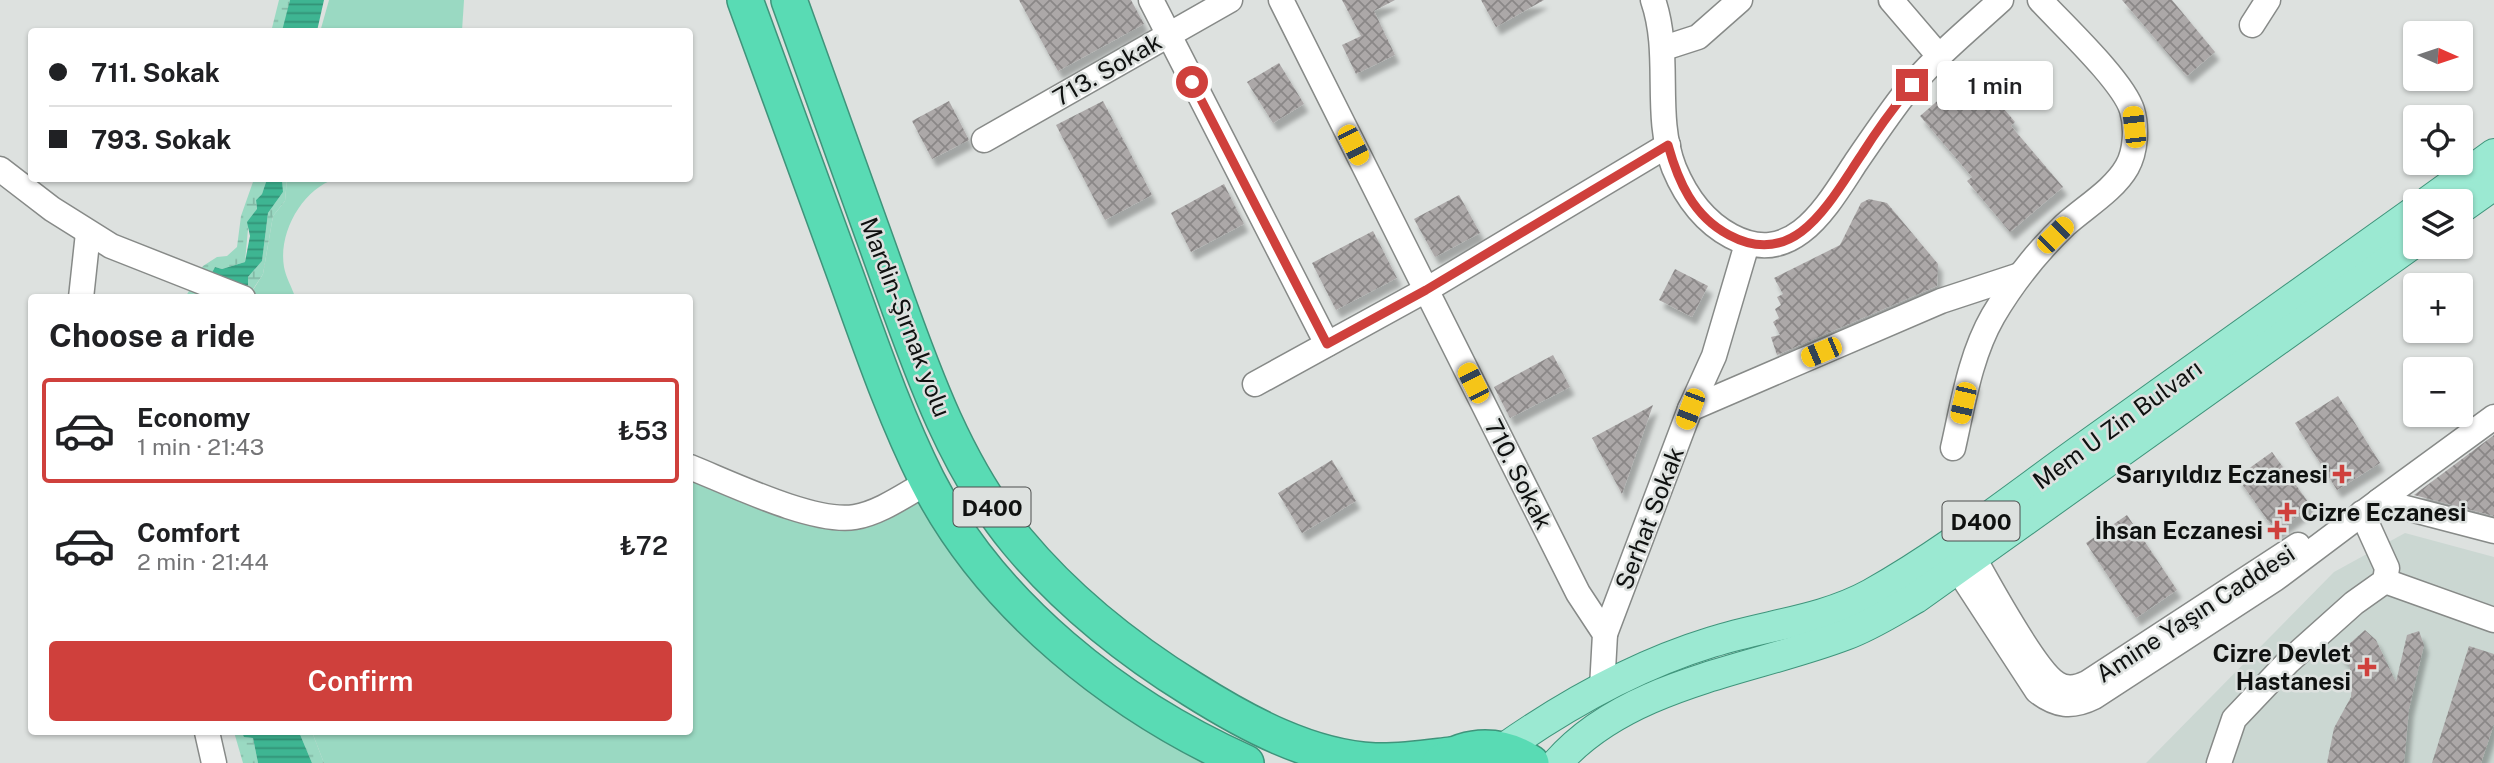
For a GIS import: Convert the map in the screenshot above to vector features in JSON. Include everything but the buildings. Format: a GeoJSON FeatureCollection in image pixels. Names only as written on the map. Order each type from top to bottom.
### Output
{"type":"FeatureCollection","features":[{"type":"Feature","properties":{"kind":"highway"},"geometry":{"type":"LineString","coordinates":[[745,0],[895,412],[928,482],[982,565],[1042,631],[1122,692],[1246,763]]}},
{"type":"Feature","properties":{"kind":"highway","name":"Mardin-Şırnak yolu"},"geometry":{"type":"LineString","coordinates":[[789,0],[928,387],[965,461],[1016,540],[1066,594],[1115,639],[1250,723],[1307,747],[1342,756],[1401,761],[1446,759],[1485,747],[1517,756]]}},
{"type":"Feature","properties":{"kind":"main road"},"geometry":{"type":"LineString","coordinates":[[2445,189],[2494,155]]}},
{"type":"Feature","properties":{"kind":"main road"},"geometry":{"type":"LineString","coordinates":[[2473,200],[2494,185]]}},
{"type":"Feature","properties":{"kind":"main road","name":"Mem U Zin Bulvarı"},"geometry":{"type":"LineString","coordinates":[[1557,763],[1584,734],[1613,718],[1718,673],[1848,634],[1916,598],[1960,552],[2403,220]]}},
{"type":"Feature","properties":{"kind":"main road","name":"Mem U Zin Bulvarı"},"geometry":{"type":"LineString","coordinates":[[1517,756],[1544,720],[1602,688],[1712,642],[1840,608],[1960,552],[2403,250]]}},
{"type":"Feature","properties":{"kind":"street"},"geometry":{"type":"LineString","coordinates":[[1151,0],[1327,344]]}},
{"type":"Feature","properties":{"kind":"street","name":"713. Sokak"},"geometry":{"type":"LineString","coordinates":[[984,140],[1230,0]]}},
{"type":"Feature","properties":{"kind":"street","name":"710. Sokak"},"geometry":{"type":"LineString","coordinates":[[1281,0],[1578,593],[1605,634]]}},
{"type":"Feature","properties":{"kind":"street"},"geometry":{"type":"LineString","coordinates":[[1653,0],[1664,48],[1662,104],[1673,165],[1694,206],[1724,232],[1747,244],[1781,242],[1803,232],[1815,221],[1902,97],[1939,56],[2001,0]]}},
{"type":"Feature","properties":{"kind":"street"},"geometry":{"type":"LineString","coordinates":[[1664,48],[1698,37],[1740,0]]}},
{"type":"Feature","properties":{"kind":"street"},"geometry":{"type":"LineString","coordinates":[[1891,0],[1939,56]]}},
{"type":"Feature","properties":{"kind":"street"},"geometry":{"type":"LineString","coordinates":[[1953,448],[1978,351],[1991,320],[2018,276],[2067,223],[2124,171],[2134,139],[2133,113],[2122,90],[2040,0]]}},
{"type":"Feature","properties":{"kind":"street"},"geometry":{"type":"LineString","coordinates":[[2252,25],[2268,0]]}},
{"type":"Feature","properties":{"kind":"street"},"geometry":{"type":"LineString","coordinates":[[1255,384],[1426,290],[1668,145]]}},
{"type":"Feature","properties":{"kind":"street"},"geometry":{"type":"LineString","coordinates":[[0,169],[23,188],[111,246],[233,294]]}},
{"type":"Feature","properties":{"kind":"street"},"geometry":{"type":"LineString","coordinates":[[81,294],[88,233]]}},
{"type":"Feature","properties":{"kind":"street","name":"Serhat Sokak"},"geometry":{"type":"LineString","coordinates":[[1605,634],[1690,409],[1714,356],[1747,244]]}},
{"type":"Feature","properties":{"kind":"street"},"geometry":{"type":"LineString","coordinates":[[1690,409],[1941,300],[2018,276]]}},
{"type":"Feature","properties":{"kind":"street","name":"Amine Yaşın Caddesi"},"geometry":{"type":"LineString","coordinates":[[1960,552],[2037,691],[2058,704],[2073,705],[2094,697],[2265,586],[2310,554],[2340,528],[2494,417]]}},
{"type":"Feature","properties":{"kind":"street"},"geometry":{"type":"LineString","coordinates":[[693,468],[802,510],[841,519],[869,514],[928,482]]}},
{"type":"Feature","properties":{"kind":"street"},"geometry":{"type":"LineString","coordinates":[[2219,763],[2234,719],[2288,662],[2354,603],[2385,581],[2387,568],[2371,507],[2494,531]]}},
{"type":"Feature","properties":{"kind":"street"},"geometry":{"type":"LineString","coordinates":[[2385,581],[2494,620]]}},
{"type":"Feature","properties":{"kind":"street"},"geometry":{"type":"LineString","coordinates":[[1602,688],[1605,634]]}},
{"type":"Feature","properties":{"kind":"street"},"geometry":{"type":"LineString","coordinates":[[208,735],[214,763]]}},
{"type":"Feature","properties":{"kind":"shaded area"},"geometry":{"type":"Polygon","coordinates":[[[290,0],[324,0],[318,28],[283,28],[290,0]]]}},
{"type":"Feature","properties":{"kind":"shaded area"},"geometry":{"type":"Polygon","coordinates":[[[266,182],[282,182],[283,192],[268,213],[262,261],[248,277],[248,285],[242,294],[200,294],[215,267],[222,269],[245,262],[250,236],[247,222],[257,209],[256,200],[262,194],[266,182]]]}},
{"type":"Feature","properties":{"kind":"shaded area","name":"Cizre Devlet Hastanesi"},"geometry":{"type":"Polygon","coordinates":[[[2405,533],[2494,557],[2494,763],[2146,763],[2334,572],[2405,533]]]}},
{"type":"Feature","properties":{"kind":"shaded area"},"geometry":{"type":"Polygon","coordinates":[[[243,735],[300,735],[312,763],[258,763],[253,738],[243,735]]]}},
{"type":"Feature","properties":{"kind":"green space"},"geometry":{"type":"Polygon","coordinates":[[[279,0],[290,0],[284,28],[272,28],[279,0]]]}},
{"type":"Feature","properties":{"kind":"green space"},"geometry":{"type":"Polygon","coordinates":[[[329,0],[464,0],[462,28],[321,28],[329,0]]]}},
{"type":"Feature","properties":{"kind":"green space"},"geometry":{"type":"Polygon","coordinates":[[[253,182],[266,182],[262,194],[256,200],[257,210],[248,229],[245,262],[222,269],[215,267],[200,294],[187,294],[203,266],[217,257],[227,256],[237,247],[241,216],[253,182]]]}},
{"type":"Feature","properties":{"kind":"green space"},"geometry":{"type":"Polygon","coordinates":[[[282,182],[287,182],[285,201],[273,216],[263,274],[250,294],[242,294],[248,277],[262,261],[268,213],[283,192],[282,182]]]}},
{"type":"Feature","properties":{"kind":"green space"},"geometry":{"type":"Polygon","coordinates":[[[287,182],[328,182],[303,202],[289,226],[283,254],[286,275],[294,294],[250,294],[263,274],[273,216],[285,201],[287,182]]]}},
{"type":"Feature","properties":{"kind":"green space"},"geometry":{"type":"Polygon","coordinates":[[[693,468],[841,519],[914,490],[983,591],[1042,652],[1095,693],[1210,763],[324,763],[313,735],[693,735],[693,468]]]}},
{"type":"Feature","properties":{"kind":"green space"},"geometry":{"type":"Polygon","coordinates":[[[235,735],[253,738],[258,763],[243,763],[235,735]]]}},
{"type":"Feature","properties":{"kind":"green space"},"geometry":{"type":"Polygon","coordinates":[[[300,735],[313,735],[324,763],[312,763],[300,735]]]}},
{"type":"Feature","properties":{"kind":"place","name":"Sarıyıldız Eczanesi"},"geometry":{"type":"Point","coordinates":[2342,474]}},
{"type":"Feature","properties":{"kind":"place","name":"Cizre Eczanesi"},"geometry":{"type":"Point","coordinates":[2287,512]}},
{"type":"Feature","properties":{"kind":"place","name":"İhsan Eczanesi"},"geometry":{"type":"Point","coordinates":[2277,530]}},
{"type":"Feature","properties":{"kind":"place","name":"Cizre Devlet Hastanesi"},"geometry":{"type":"Point","coordinates":[2367,667]}},
{"type":"Feature","properties":{"kind":"route"},"geometry":{"type":"LineString","coordinates":[[1192,82],[1327,344],[1426,290],[1668,145],[1673,165],[1694,206],[1724,232],[1747,244],[1758,245],[1791,238],[1803,232],[1828,205],[1877,130],[1912,85]]}}]}
